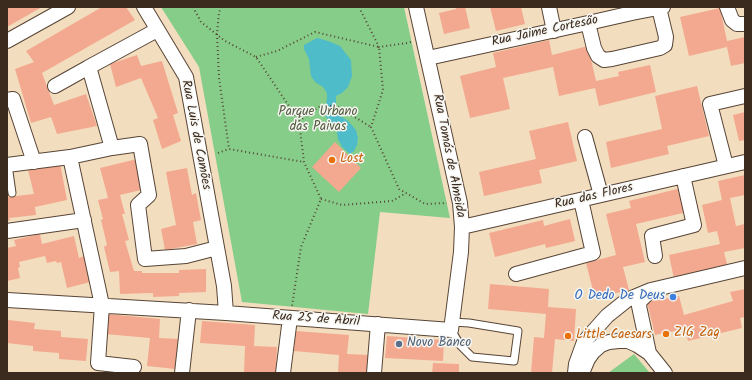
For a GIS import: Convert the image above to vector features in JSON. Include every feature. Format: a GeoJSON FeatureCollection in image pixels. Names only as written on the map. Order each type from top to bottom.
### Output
{"type":"FeatureCollection","features":[{"type":"Feature","properties":{"kind":"street"},"geometry":{"type":"LineString","coordinates":[[7,41],[68,7]]}},
{"type":"Feature","properties":{"kind":"street","name":"Rua Luis de Camões"},"geometry":{"type":"LineString","coordinates":[[144,7],[186,77],[224,286],[226,313]]}},
{"type":"Feature","properties":{"kind":"street","name":"Rua Tomás de Almeida"},"geometry":{"type":"LineString","coordinates":[[416,7],[460,203],[462,228],[461,252],[451,326]]}},
{"type":"Feature","properties":{"kind":"street"},"geometry":{"type":"LineString","coordinates":[[549,7],[554,31]]}},
{"type":"Feature","properties":{"kind":"street"},"geometry":{"type":"LineString","coordinates":[[588,23],[594,48],[598,56],[604,60],[612,60],[660,48],[665,45],[666,37],[661,7]]}},
{"type":"Feature","properties":{"kind":"street","name":"Rua Jaime Cortesão"},"geometry":{"type":"LineString","coordinates":[[428,58],[588,23],[631,10],[661,7]]}},
{"type":"Feature","properties":{"kind":"street"},"geometry":{"type":"LineString","coordinates":[[726,7],[732,20],[737,24],[745,24]]}},
{"type":"Feature","properties":{"kind":"street"},"geometry":{"type":"LineString","coordinates":[[55,86],[157,30]]}},
{"type":"Feature","properties":{"kind":"street"},"geometry":{"type":"LineString","coordinates":[[89,67],[112,148]]}},
{"type":"Feature","properties":{"kind":"street"},"geometry":{"type":"LineString","coordinates":[[726,166],[710,104],[745,96]]}},
{"type":"Feature","properties":{"kind":"street"},"geometry":{"type":"LineString","coordinates":[[7,100],[13,99],[34,162]]}},
{"type":"Feature","properties":{"kind":"street"},"geometry":{"type":"LineString","coordinates":[[585,137],[601,195]]}},
{"type":"Feature","properties":{"kind":"street"},"geometry":{"type":"LineString","coordinates":[[8,165],[70,157],[140,144],[150,195],[138,205],[145,259],[186,256],[217,248]]}},
{"type":"Feature","properties":{"kind":"street"},"geometry":{"type":"LineString","coordinates":[[70,157],[102,305],[98,364],[134,367]]}},
{"type":"Feature","properties":{"kind":"street","name":"Rua das Flores"},"geometry":{"type":"LineString","coordinates":[[462,228],[745,162]]}},
{"type":"Feature","properties":{"kind":"street"},"geometry":{"type":"LineString","coordinates":[[655,256],[652,236],[694,225],[682,176]]}},
{"type":"Feature","properties":{"kind":"street"},"geometry":{"type":"LineString","coordinates":[[516,274],[593,253],[581,200]]}},
{"type":"Feature","properties":{"kind":"street"},"geometry":{"type":"LineString","coordinates":[[7,231],[84,220]]}},
{"type":"Feature","properties":{"kind":"street"},"geometry":{"type":"LineString","coordinates":[[575,373],[576,364],[584,342],[607,316],[627,300],[651,290],[745,268]]}},
{"type":"Feature","properties":{"kind":"street"},"geometry":{"type":"LineString","coordinates":[[649,352],[639,306],[640,300],[651,290]]}},
{"type":"Feature","properties":{"kind":"street","name":"Rua 25 de Abril"},"geometry":{"type":"LineString","coordinates":[[7,300],[189,310],[378,324],[451,326]]}},
{"type":"Feature","properties":{"kind":"street"},"geometry":{"type":"LineString","coordinates":[[182,373],[189,310]]}},
{"type":"Feature","properties":{"kind":"street"},"geometry":{"type":"LineString","coordinates":[[283,373],[290,318]]}},
{"type":"Feature","properties":{"kind":"street"},"geometry":{"type":"LineString","coordinates":[[374,373],[378,324]]}},
{"type":"Feature","properties":{"kind":"street"},"geometry":{"type":"LineString","coordinates":[[582,373],[588,359],[601,345],[609,342],[628,341],[649,352],[665,373]]}},
{"type":"Feature","properties":{"kind":"lane"},"geometry":{"type":"LineString","coordinates":[[8,165],[12,193]]}},
{"type":"Feature","properties":{"kind":"lane","name":"Rua 25 de Abril"},"geometry":{"type":"LineString","coordinates":[[469,323],[518,331],[514,361],[472,357],[461,346],[451,326],[469,323]]}},
{"type":"Feature","properties":{"kind":"path"},"geometry":{"type":"LineString","coordinates":[[193,7],[201,22],[225,41],[256,57],[299,120],[304,162],[321,199],[301,247],[290,318]]}},
{"type":"Feature","properties":{"kind":"path"},"geometry":{"type":"LineString","coordinates":[[222,7],[217,34],[219,78],[229,149]]}},
{"type":"Feature","properties":{"kind":"path"},"geometry":{"type":"LineString","coordinates":[[359,7],[378,47],[383,90],[371,127]]}},
{"type":"Feature","properties":{"kind":"path"},"geometry":{"type":"LineString","coordinates":[[256,57],[276,51],[315,32],[378,47],[407,43],[423,36]]}},
{"type":"Feature","properties":{"kind":"path"},"geometry":{"type":"LineString","coordinates":[[299,120],[322,105],[338,107],[371,127],[399,189],[425,204],[460,203]]}},
{"type":"Feature","properties":{"kind":"path"},"geometry":{"type":"LineString","coordinates":[[218,153],[229,149],[304,162]]}},
{"type":"Feature","properties":{"kind":"path"},"geometry":{"type":"LineString","coordinates":[[321,199],[342,205],[392,201],[406,193]]}},
{"type":"Feature","properties":{"kind":"green space","name":"Parque Urbano das Paivas"},"geometry":{"type":"Polygon","coordinates":[[[161,7],[404,7],[450,218],[380,212],[368,314],[242,302],[199,67],[161,7]]]}},
{"type":"Feature","properties":{"kind":"green space"},"geometry":{"type":"Polygon","coordinates":[[[634,354],[650,373],[608,373],[634,354]]]}},
{"type":"Feature","properties":{"kind":"water"},"geometry":{"type":"Polygon","coordinates":[[[317,38],[340,46],[351,60],[352,76],[348,87],[336,96],[336,113],[348,121],[356,130],[358,138],[354,151],[350,154],[342,147],[338,139],[337,132],[324,113],[327,93],[311,76],[309,59],[304,49],[304,45],[317,38]]]}},
{"type":"Feature","properties":{"kind":"building"},"geometry":{"type":"Polygon","coordinates":[[[7,7],[42,7],[7,27],[7,7]]]}},
{"type":"Feature","properties":{"kind":"building"},"geometry":{"type":"Polygon","coordinates":[[[102,7],[126,7],[135,20],[42,73],[54,105],[86,94],[97,126],[57,134],[51,117],[31,123],[15,69],[34,62],[26,51],[102,7]]]}},
{"type":"Feature","properties":{"kind":"building"},"geometry":{"type":"Polygon","coordinates":[[[456,7],[465,7],[470,28],[444,34],[439,13],[456,9],[456,7]]]}},
{"type":"Feature","properties":{"kind":"building"},"geometry":{"type":"Polygon","coordinates":[[[490,7],[521,7],[525,24],[496,31],[490,7]]]}},
{"type":"Feature","properties":{"kind":"building"},"geometry":{"type":"Polygon","coordinates":[[[720,8],[727,41],[745,37],[745,63],[731,66],[727,47],[689,56],[680,17],[720,8]]]}},
{"type":"Feature","properties":{"kind":"building"},"geometry":{"type":"Polygon","coordinates":[[[549,40],[552,55],[588,46],[596,81],[619,76],[618,72],[650,65],[656,92],[599,106],[595,88],[559,96],[553,67],[503,78],[510,109],[470,118],[460,76],[496,67],[493,53],[549,40]]]}},
{"type":"Feature","properties":{"kind":"building"},"geometry":{"type":"Polygon","coordinates":[[[137,55],[141,66],[162,61],[178,113],[173,115],[181,141],[162,149],[153,120],[158,118],[141,78],[116,87],[110,64],[137,55]]]}},
{"type":"Feature","properties":{"kind":"building"},"geometry":{"type":"Polygon","coordinates":[[[697,86],[709,136],[667,146],[669,154],[611,168],[606,142],[662,129],[655,96],[697,86]]]}},
{"type":"Feature","properties":{"kind":"building"},"geometry":{"type":"Polygon","coordinates":[[[745,112],[745,140],[739,141],[733,115],[745,112]]]}},
{"type":"Feature","properties":{"kind":"building"},"geometry":{"type":"Polygon","coordinates":[[[568,122],[577,161],[539,170],[542,183],[484,196],[479,172],[536,159],[529,131],[568,122]]]}},
{"type":"Feature","properties":{"kind":"building"},"geometry":{"type":"Polygon","coordinates":[[[335,142],[361,168],[339,192],[312,167],[335,142]]]}},
{"type":"Feature","properties":{"kind":"building"},"geometry":{"type":"Polygon","coordinates":[[[137,159],[145,189],[120,195],[125,214],[122,214],[129,240],[125,241],[134,271],[142,271],[142,273],[179,273],[179,270],[206,269],[206,292],[179,293],[179,296],[153,297],[153,293],[120,294],[119,271],[110,272],[104,247],[107,245],[98,200],[108,198],[100,168],[137,159]]]}},
{"type":"Feature","properties":{"kind":"building"},"geometry":{"type":"Polygon","coordinates":[[[60,163],[67,200],[35,207],[36,215],[9,218],[10,220],[7,221],[7,197],[34,194],[28,170],[60,163]]]}},
{"type":"Feature","properties":{"kind":"building"},"geometry":{"type":"Polygon","coordinates":[[[187,168],[192,195],[196,193],[201,220],[193,222],[197,244],[165,250],[161,229],[176,225],[166,172],[187,168]]]}},
{"type":"Feature","properties":{"kind":"building"},"geometry":{"type":"Polygon","coordinates":[[[745,175],[745,195],[730,198],[736,226],[745,224],[745,248],[724,252],[728,268],[674,279],[669,255],[720,244],[717,231],[708,233],[702,205],[722,200],[718,181],[745,175]]]}},
{"type":"Feature","properties":{"kind":"building"},"geometry":{"type":"Polygon","coordinates":[[[681,188],[687,212],[636,224],[645,262],[623,267],[629,290],[595,298],[586,263],[616,255],[606,214],[631,208],[629,201],[681,188]]]}},
{"type":"Feature","properties":{"kind":"building"},"geometry":{"type":"Polygon","coordinates":[[[570,219],[575,241],[546,248],[545,244],[495,257],[489,233],[543,220],[544,226],[570,219]]]}},
{"type":"Feature","properties":{"kind":"building"},"geometry":{"type":"Polygon","coordinates":[[[40,234],[42,244],[74,236],[79,258],[84,256],[90,282],[67,288],[61,262],[57,263],[56,261],[47,263],[45,256],[19,262],[20,267],[18,268],[20,278],[7,281],[7,248],[16,246],[14,240],[40,234]]]}},
{"type":"Feature","properties":{"kind":"building"},"geometry":{"type":"Polygon","coordinates":[[[490,284],[549,289],[548,307],[576,309],[574,341],[555,339],[552,373],[531,373],[534,337],[544,338],[546,314],[488,309],[490,284]]]}},
{"type":"Feature","properties":{"kind":"building"},"geometry":{"type":"Polygon","coordinates":[[[745,289],[745,317],[740,318],[742,328],[688,341],[685,329],[655,335],[647,302],[679,296],[684,315],[733,301],[730,292],[745,289]]]}},
{"type":"Feature","properties":{"kind":"building"},"geometry":{"type":"Polygon","coordinates":[[[107,314],[160,319],[159,338],[178,339],[175,369],[147,366],[150,338],[105,334],[107,314]]]}},
{"type":"Feature","properties":{"kind":"building"},"geometry":{"type":"Polygon","coordinates":[[[8,320],[35,323],[34,329],[61,331],[61,337],[88,339],[86,361],[59,359],[59,353],[33,351],[33,346],[7,343],[8,320]]]}},
{"type":"Feature","properties":{"kind":"building"},"geometry":{"type":"Polygon","coordinates":[[[202,321],[255,325],[254,346],[277,347],[276,373],[244,373],[245,346],[200,343],[202,321]]]}},
{"type":"Feature","properties":{"kind":"building"},"geometry":{"type":"Polygon","coordinates":[[[296,331],[349,335],[347,354],[369,355],[368,373],[338,373],[339,355],[294,351],[296,331]]]}},
{"type":"Feature","properties":{"kind":"building"},"geometry":{"type":"Polygon","coordinates":[[[387,336],[444,340],[443,361],[385,358],[387,336]]]}},
{"type":"Feature","properties":{"kind":"building"},"geometry":{"type":"Polygon","coordinates":[[[433,363],[459,364],[459,373],[432,373],[433,363]]]}},
{"type":"Feature","properties":{"kind":"place","name":"Lost"},"geometry":{"type":"Point","coordinates":[332,160]}},
{"type":"Feature","properties":{"kind":"place","name":"O Dedo De Deus"},"geometry":{"type":"Point","coordinates":[673,297]}},
{"type":"Feature","properties":{"kind":"place","name":"ZIG Zag"},"geometry":{"type":"Point","coordinates":[666,334]}},
{"type":"Feature","properties":{"kind":"place","name":"Little Caesars"},"geometry":{"type":"Point","coordinates":[568,336]}},
{"type":"Feature","properties":{"kind":"place","name":"Novo Banco"},"geometry":{"type":"Point","coordinates":[399,344]}}]}
